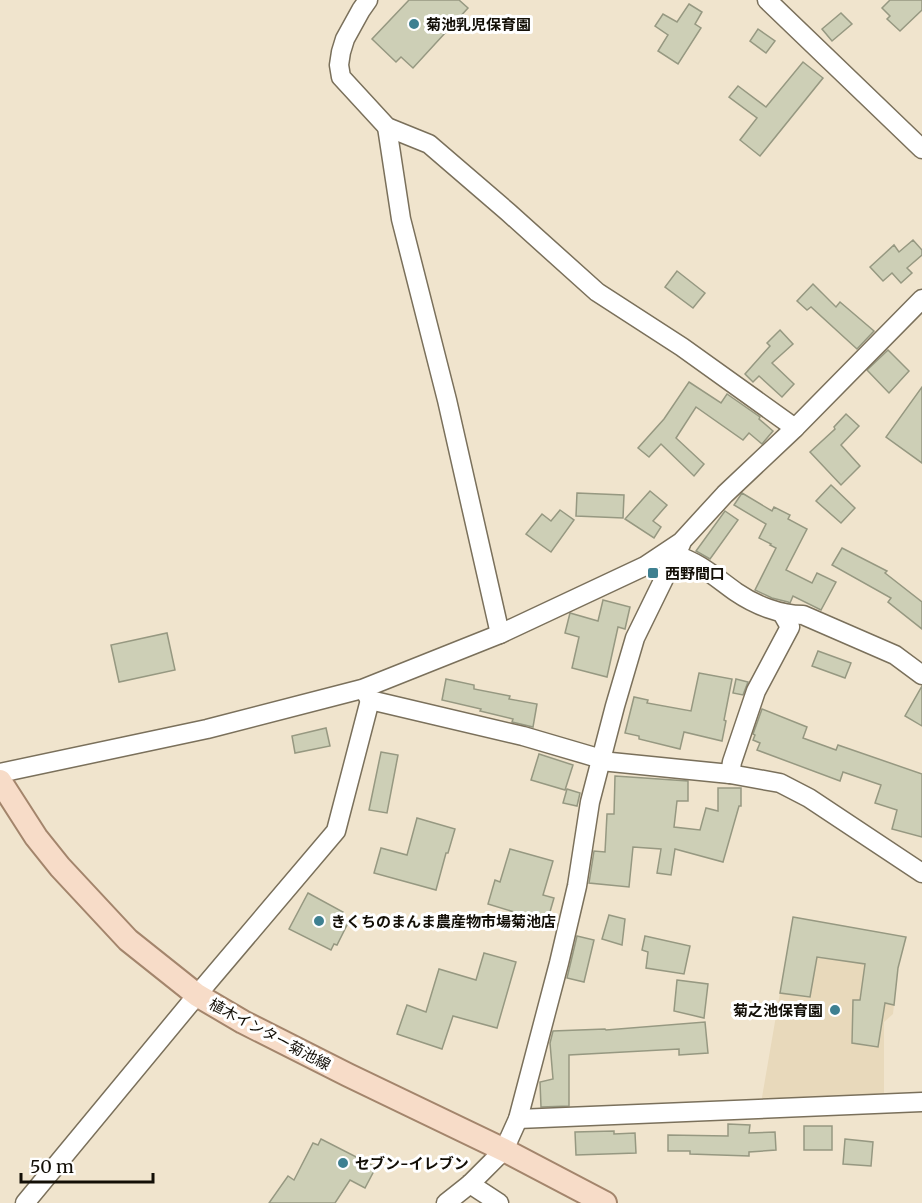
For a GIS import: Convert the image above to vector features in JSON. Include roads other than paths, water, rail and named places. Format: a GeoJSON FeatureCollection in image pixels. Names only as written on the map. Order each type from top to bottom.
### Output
{"type":"FeatureCollection","features":[{"type":"Feature","properties":{"kind":"main road","name":"植木インター菊池線"},"geometry":{"type":"LineString","coordinates":[[0,781],[36,837],[60,867],[128,940],[197,995],[243,1022],[504,1150],[605,1203]]}},
{"type":"Feature","properties":{"kind":"street"},"geometry":{"type":"LineString","coordinates":[[368,0],[345,39],[339,65],[341,77],[387,127],[429,144],[597,292],[682,347],[795,428]]}},
{"type":"Feature","properties":{"kind":"street"},"geometry":{"type":"LineString","coordinates":[[767,0],[922,148]]}},
{"type":"Feature","properties":{"kind":"street"},"geometry":{"type":"LineString","coordinates":[[387,127],[401,219],[447,400],[500,634]]}},
{"type":"Feature","properties":{"kind":"street"},"geometry":{"type":"LineString","coordinates":[[446,1203],[470,1184],[504,1150],[518,1119],[559,963],[577,886],[590,802],[615,706],[635,638],[678,548],[725,494],[795,428],[922,299]]}},
{"type":"Feature","properties":{"kind":"street"},"geometry":{"type":"LineString","coordinates":[[0,773],[366,694],[500,634],[645,566],[678,548]]}},
{"type":"Feature","properties":{"kind":"street"},"geometry":{"type":"LineString","coordinates":[[678,548],[739,594],[782,613],[803,615],[895,655],[922,675]]}},
{"type":"Feature","properties":{"kind":"street"},"geometry":{"type":"LineString","coordinates":[[730,774],[756,691],[790,627],[782,613]]}},
{"type":"Feature","properties":{"kind":"street"},"geometry":{"type":"LineString","coordinates":[[366,694],[523,736],[598,758],[601,762],[730,774],[780,783],[809,798],[922,873]]}},
{"type":"Feature","properties":{"kind":"street"},"geometry":{"type":"LineString","coordinates":[[25,1203],[336,831],[366,694]]}},
{"type":"Feature","properties":{"kind":"street"},"geometry":{"type":"LineString","coordinates":[[518,1119],[922,1102]]}},
{"type":"Feature","properties":{"kind":"street"},"geometry":{"type":"LineString","coordinates":[[470,1184],[499,1203]]}},
{"type":"Feature","properties":{"kind":"place","name":"菊池乳児保育園"},"geometry":{"type":"Point","coordinates":[414,24]}},
{"type":"Feature","properties":{"kind":"place","name":"西野間口"},"geometry":{"type":"Point","coordinates":[653,573]}},
{"type":"Feature","properties":{"kind":"place","name":"きくちのまんま農産物市場菊池店"},"geometry":{"type":"Point","coordinates":[319,921]}},
{"type":"Feature","properties":{"kind":"place","name":"菊之池保育園"},"geometry":{"type":"Point","coordinates":[835,1010]}},
{"type":"Feature","properties":{"kind":"place","name":"セブン-イレブン"},"geometry":{"type":"Point","coordinates":[343,1163]}}]}
